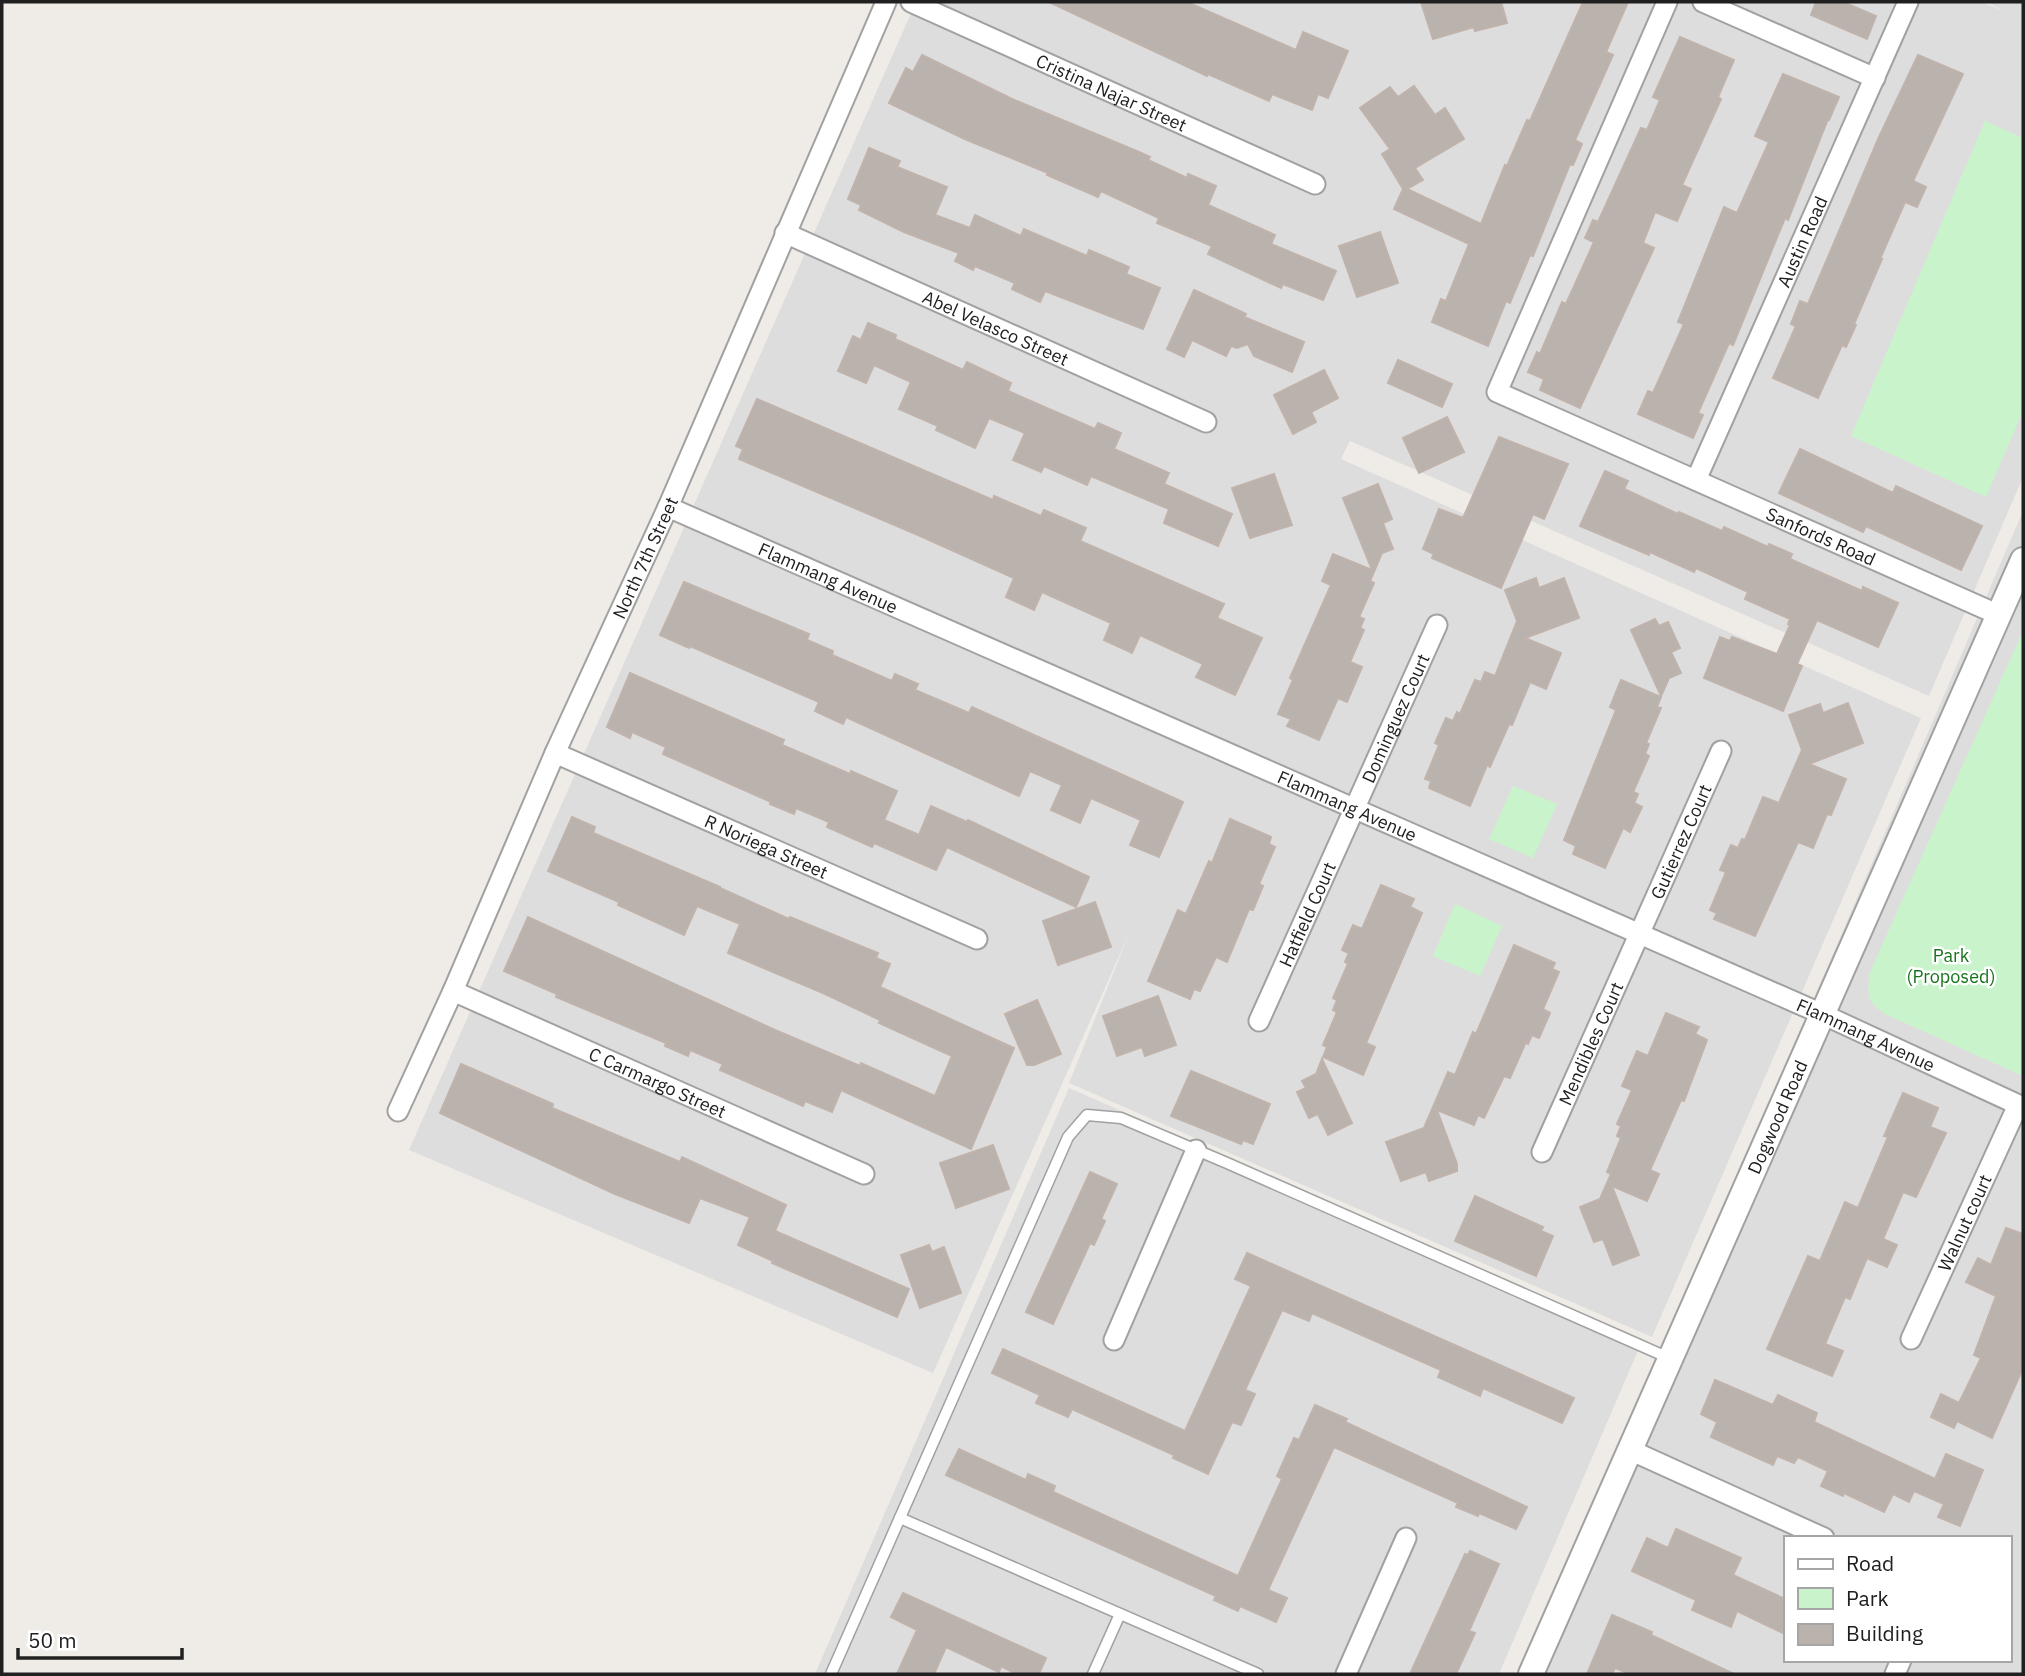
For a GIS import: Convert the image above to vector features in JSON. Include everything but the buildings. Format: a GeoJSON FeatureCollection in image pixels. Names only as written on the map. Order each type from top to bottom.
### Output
{"type":"FeatureCollection","features":[{"type":"Feature","properties":{"kind":"street","name":"North 7th Street"},"geometry":{"type":"LineString","coordinates":[[398,1111],[453,991],[555,753],[668,507],[887,2]]}},
{"type":"Feature","properties":{"kind":"street","name":"Cristina Najar Street"},"geometry":{"type":"LineString","coordinates":[[911,2],[1315,184]]}},
{"type":"Feature","properties":{"kind":"street","name":"Sanfords Road"},"geometry":{"type":"LineString","coordinates":[[1667,2],[1497,392],[1999,615]]}},
{"type":"Feature","properties":{"kind":"street"},"geometry":{"type":"LineString","coordinates":[[1703,2],[1875,78]]}},
{"type":"Feature","properties":{"kind":"street","name":"Austin Road"},"geometry":{"type":"LineString","coordinates":[[1696,481],[1909,2]]}},
{"type":"Feature","properties":{"kind":"street","name":"Abel Velasco Street"},"geometry":{"type":"LineString","coordinates":[[785,233],[1206,422]]}},
{"type":"Feature","properties":{"kind":"street","name":"Flammang Avenue"},"geometry":{"type":"LineString","coordinates":[[668,507],[1822,1014],[2020,1106]]}},
{"type":"Feature","properties":{"kind":"street","name":"Dogwood Road"},"geometry":{"type":"LineString","coordinates":[[1531,1674],[2023,560]]}},
{"type":"Feature","properties":{"kind":"street","name":"Dominguez Court"},"geometry":{"type":"LineString","coordinates":[[1354,809],[1437,625]]}},
{"type":"Feature","properties":{"kind":"street","name":"Gutierrez Court"},"geometry":{"type":"LineString","coordinates":[[1639,934],[1721,751]]}},
{"type":"Feature","properties":{"kind":"street","name":"R Noriega Street"},"geometry":{"type":"LineString","coordinates":[[555,753],[977,939]]}},
{"type":"Feature","properties":{"kind":"street","name":"Hatfield Court"},"geometry":{"type":"LineString","coordinates":[[1259,1021],[1354,809]]}},
{"type":"Feature","properties":{"kind":"street","name":"Mendibles Court"},"geometry":{"type":"LineString","coordinates":[[1542,1152],[1639,934]]}},
{"type":"Feature","properties":{"kind":"street","name":"C Carmargo Street"},"geometry":{"type":"LineString","coordinates":[[453,991],[864,1174]]}},
{"type":"Feature","properties":{"kind":"street","name":"Walnut court"},"geometry":{"type":"LineString","coordinates":[[1911,1339],[2020,1106]]}},
{"type":"Feature","properties":{"kind":"street"},"geometry":{"type":"LineString","coordinates":[[1114,1340],[1196,1150]]}},
{"type":"Feature","properties":{"kind":"street"},"geometry":{"type":"LineString","coordinates":[[1630,1450],[1820,1536]]}},
{"type":"Feature","properties":{"kind":"street"},"geometry":{"type":"LineString","coordinates":[[1346,1674],[1406,1538]]}},
{"type":"Feature","properties":{"kind":"lane"},"geometry":{"type":"LineString","coordinates":[[831,1674],[1068,1137],[1087,1115],[1121,1118],[1670,1359]]}},
{"type":"Feature","properties":{"kind":"lane"},"geometry":{"type":"LineString","coordinates":[[900,1518],[1258,1674]]}},
{"type":"Feature","properties":{"kind":"lane"},"geometry":{"type":"LineString","coordinates":[[1093,1674],[1120,1614]]}},
{"type":"Feature","properties":{"kind":"shaded area"},"geometry":{"type":"Polygon","coordinates":[[[916,2],[1982,2],[2006,12],[1986,2],[2023,2],[2023,477],[1929,696],[1350,441],[1341,459],[1921,718],[1652,1337],[1069,1083],[1129,934],[933,1373],[409,1150],[916,2]]]}},
{"type":"Feature","properties":{"kind":"shaded area"},"geometry":{"type":"Polygon","coordinates":[[[2023,511],[2023,1674],[1524,1674],[2023,511]]]}},
{"type":"Feature","properties":{"kind":"shaded area"},"geometry":{"type":"Polygon","coordinates":[[[1069,1088],[1643,1339],[1499,1674],[815,1674],[1069,1088]]]}},
{"type":"Feature","properties":{"kind":"green space"},"geometry":{"type":"Polygon","coordinates":[[[1985,121],[2023,138],[2023,411],[1986,497],[1851,436],[1985,121]]]}},
{"type":"Feature","properties":{"kind":"green space","name":"Park (Proposed)"},"geometry":{"type":"Polygon","coordinates":[[[2023,631],[2023,1076],[1885,1014],[1871,1001],[1868,986],[1870,972],[2023,631]]]}},
{"type":"Feature","properties":{"kind":"green space"},"geometry":{"type":"Polygon","coordinates":[[[1513,786],[1557,804],[1533,858],[1489,839],[1513,786]]]}},
{"type":"Feature","properties":{"kind":"green space"},"geometry":{"type":"Polygon","coordinates":[[[1455,904],[1502,926],[1480,976],[1433,956],[1455,904]]]}}]}
